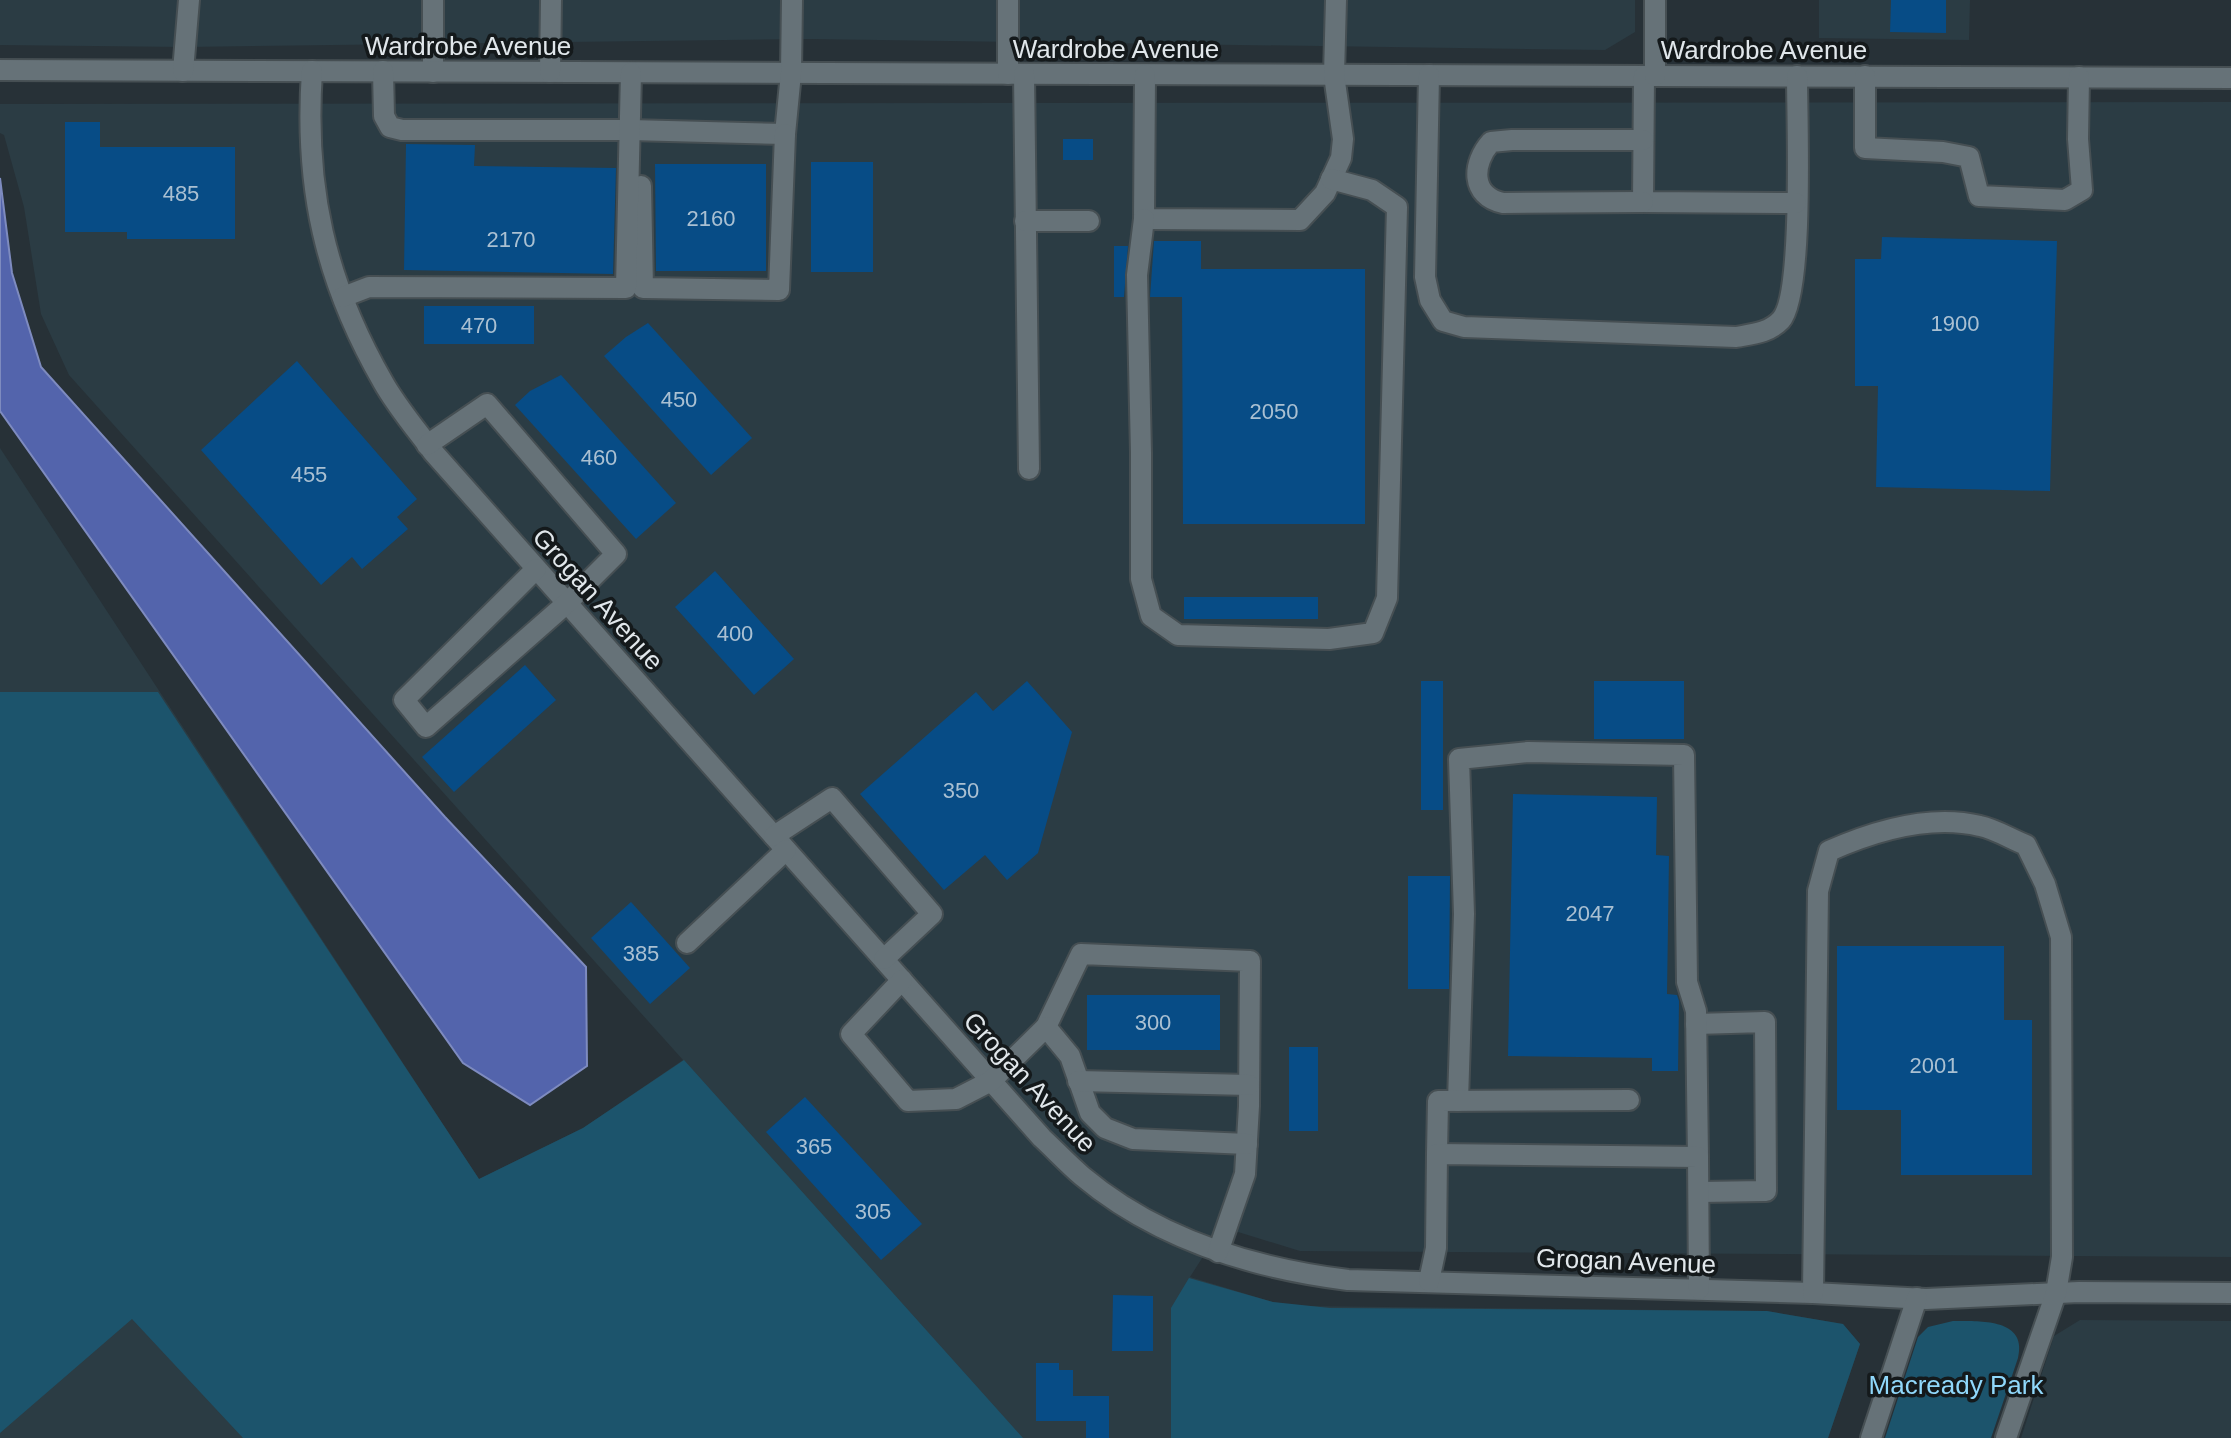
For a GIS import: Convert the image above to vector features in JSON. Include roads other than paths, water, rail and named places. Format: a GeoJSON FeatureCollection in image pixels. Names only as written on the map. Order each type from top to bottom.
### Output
{"type":"FeatureCollection","features":[{"type":"Feature","properties":{"kind":"street"},"geometry":{"type":"LineString","coordinates":[[183,71],[189,0]]}},
{"type":"Feature","properties":{"kind":"street"},"geometry":{"type":"LineString","coordinates":[[433,0],[433,72]]}},
{"type":"Feature","properties":{"kind":"street"},"geometry":{"type":"LineString","coordinates":[[550,72],[551,0]]}},
{"type":"Feature","properties":{"kind":"street"},"geometry":{"type":"LineString","coordinates":[[631,73],[643,288],[779,290],[792,0]]}},
{"type":"Feature","properties":{"kind":"street"},"geometry":{"type":"LineString","coordinates":[[1008,0],[1025,221],[1029,469]]}},
{"type":"Feature","properties":{"kind":"street"},"geometry":{"type":"LineString","coordinates":[[1144,219],[1300,220],[1325,193],[1341,158],[1343,139],[1334,75],[1336,0]]}},
{"type":"Feature","properties":{"kind":"street"},"geometry":{"type":"LineString","coordinates":[[1643,202],[1643,140],[1655,0]]}},
{"type":"Feature","properties":{"kind":"street","name":"Wardrobe Avenue"},"geometry":{"type":"LineString","coordinates":[[0,70],[2231,78]]}},
{"type":"Feature","properties":{"kind":"street","name":"Grogan Avenue"},"geometry":{"type":"LineString","coordinates":[[312,71],[310,145],[315,200],[327,255],[355,329],[385,385],[427,445],[1042,1138],[1082,1176],[1158,1227],[1218,1252],[1308,1275],[1363,1280],[1917,1298],[2056,1293],[2231,1293]]}},
{"type":"Feature","properties":{"kind":"street"},"geometry":{"type":"LineString","coordinates":[[383,71],[384,116],[390,127],[402,130],[635,130],[785,134]]}},
{"type":"Feature","properties":{"kind":"street"},"geometry":{"type":"LineString","coordinates":[[1145,75],[1144,219],[1137,275],[1141,579],[1151,616],[1178,635],[1329,639],[1373,633],[1387,598],[1397,207],[1372,190],[1331,179]]}},
{"type":"Feature","properties":{"kind":"street"},"geometry":{"type":"LineString","coordinates":[[1429,75],[1425,277],[1430,300],[1443,321],[1479,328],[1736,337],[1763,333],[1781,320],[1792,296],[1796,244],[1797,76]]}},
{"type":"Feature","properties":{"kind":"street"},"geometry":{"type":"LineString","coordinates":[[1865,76],[1865,148],[1943,152],[1969,157],[1979,196],[2065,200],[2082,190],[2078,139],[2079,77]]}},
{"type":"Feature","properties":{"kind":"street"},"geometry":{"type":"LineString","coordinates":[[343,297],[369,287],[626,288],[635,130]]}},
{"type":"Feature","properties":{"kind":"street"},"geometry":{"type":"LineString","coordinates":[[1643,140],[1491,142],[1480,155],[1477,171],[1480,189],[1489,200],[1503,203],[1796,203]]}},
{"type":"Feature","properties":{"kind":"street"},"geometry":{"type":"LineString","coordinates":[[1025,221],[1089,221]]}},
{"type":"Feature","properties":{"kind":"street"},"geometry":{"type":"LineString","coordinates":[[427,445],[487,404],[616,554],[567,603],[426,727],[404,700],[536,569]]}},
{"type":"Feature","properties":{"kind":"street"},"geometry":{"type":"LineString","coordinates":[[1458,1101],[1464,914],[1459,759],[1528,752],[1684,755],[1687,982],[1696,1011],[1699,1289]]}},
{"type":"Feature","properties":{"kind":"street"},"geometry":{"type":"LineString","coordinates":[[687,943],[780,843],[832,798],[932,914],[884,959]]}},
{"type":"Feature","properties":{"kind":"street"},"geometry":{"type":"LineString","coordinates":[[1813,1293],[1818,891],[1829,851],[1868,834],[1932,823],[1980,826],[2026,845],[2045,884],[2061,937],[2062,1257],[2056,1293],[2006,1438]]}},
{"type":"Feature","properties":{"kind":"street"},"geometry":{"type":"LineString","coordinates":[[902,980],[851,1034],[908,1101],[956,1099],[991,1081],[1046,1027],[1081,954],[1250,961],[1245,1174],[1218,1252]]}},
{"type":"Feature","properties":{"kind":"street"},"geometry":{"type":"LineString","coordinates":[[1696,1024],[1765,1022],[1766,1191],[1700,1192]]}},
{"type":"Feature","properties":{"kind":"street"},"geometry":{"type":"LineString","coordinates":[[1046,1027],[1070,1056],[1090,1113],[1105,1128],[1133,1139],[1247,1144]]}},
{"type":"Feature","properties":{"kind":"street"},"geometry":{"type":"LineString","coordinates":[[1078,1081],[1249,1085]]}},
{"type":"Feature","properties":{"kind":"street"},"geometry":{"type":"LineString","coordinates":[[1429,1281],[1436,1248],[1438,1101],[1629,1100]]}},
{"type":"Feature","properties":{"kind":"street"},"geometry":{"type":"LineString","coordinates":[[1437,1154],[1698,1157]]}},
{"type":"Feature","properties":{"kind":"street"},"geometry":{"type":"LineString","coordinates":[[1871,1438],[1917,1298]]}},
{"type":"Feature","properties":{"kind":"water"},"geometry":{"type":"Polygon","coordinates":[[[0,178],[12,273],[41,367],[445,817],[586,967],[587,1066],[530,1105],[463,1063],[0,411],[0,178]]]}},
{"type":"Feature","properties":{"kind":"park label","name":"Macready Park"},"geometry":{"type":"Point","coordinates":[1956,1385]}}]}
